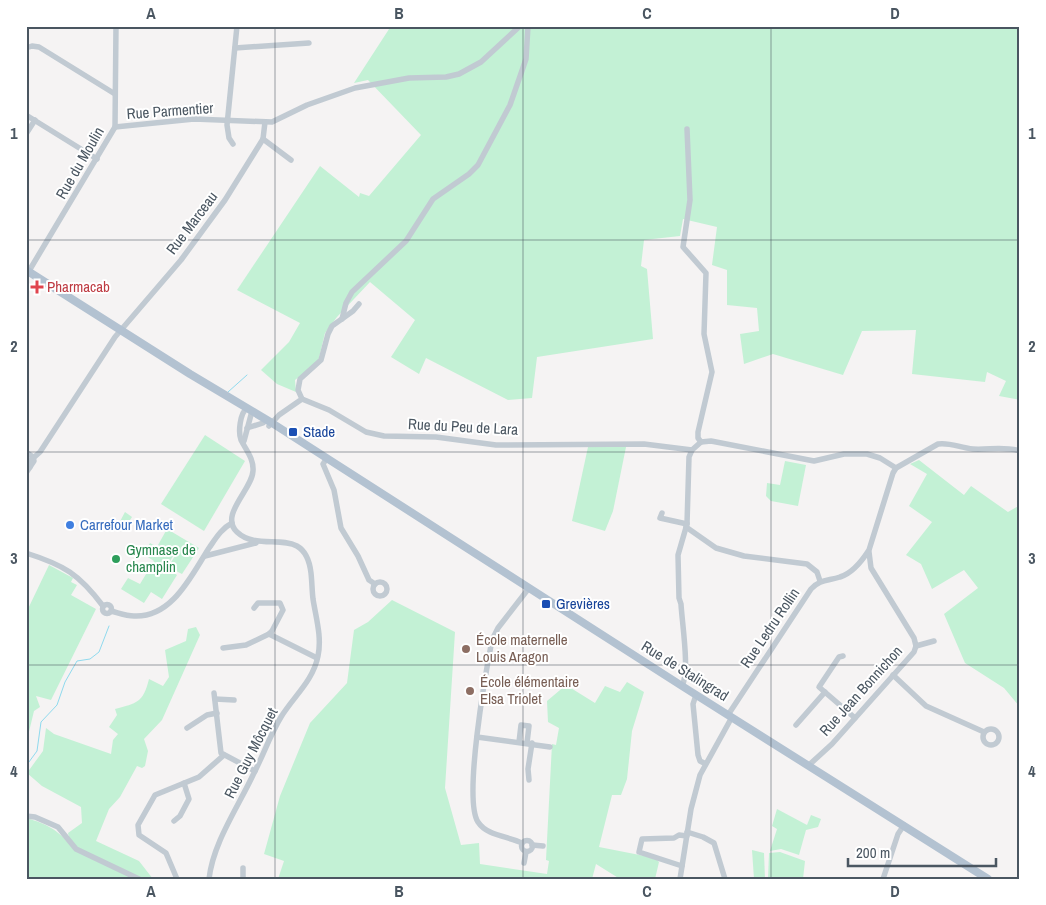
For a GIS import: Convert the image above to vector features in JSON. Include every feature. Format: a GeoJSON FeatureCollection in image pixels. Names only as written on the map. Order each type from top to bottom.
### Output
{"type":"FeatureCollection","features":[{"type":"Feature","properties":{"kind":"main road","name":"Rue de Stalingrad"},"geometry":{"type":"LineString","coordinates":[[27,273],[125,332],[988,879]]}},
{"type":"Feature","properties":{"kind":"street","name":"Rue du Moulin"},"geometry":{"type":"LineString","coordinates":[[27,273],[115,127],[116,26]]}},
{"type":"Feature","properties":{"kind":"street"},"geometry":{"type":"LineString","coordinates":[[228,120],[237,26]]}},
{"type":"Feature","properties":{"kind":"street"},"geometry":{"type":"LineString","coordinates":[[265,122],[276,121],[306,104],[355,88],[409,78],[446,77],[459,74],[481,62],[520,26]]}},
{"type":"Feature","properties":{"kind":"street"},"geometry":{"type":"LineString","coordinates":[[342,319],[346,303],[352,292],[406,241],[433,199],[469,174],[478,165],[510,105],[526,59],[528,26]]}},
{"type":"Feature","properties":{"kind":"street"},"geometry":{"type":"LineString","coordinates":[[235,48],[309,43]]}},
{"type":"Feature","properties":{"kind":"street"},"geometry":{"type":"LineString","coordinates":[[26,48],[32,46],[39,47],[115,94]]}},
{"type":"Feature","properties":{"kind":"street"},"geometry":{"type":"LineString","coordinates":[[26,115],[97,159]]}},
{"type":"Feature","properties":{"kind":"street","name":"Rue Parmentier"},"geometry":{"type":"LineString","coordinates":[[115,127],[194,119],[265,122]]}},
{"type":"Feature","properties":{"kind":"street"},"geometry":{"type":"LineString","coordinates":[[26,134],[35,120]]}},
{"type":"Feature","properties":{"kind":"street","name":"Rue Parmentier"},"geometry":{"type":"LineString","coordinates":[[228,120],[229,138],[232,144]]}},
{"type":"Feature","properties":{"kind":"street","name":"Rue Marceau"},"geometry":{"type":"LineString","coordinates":[[30,458],[40,452],[125,332],[225,200],[263,140],[265,122]]}},
{"type":"Feature","properties":{"kind":"street"},"geometry":{"type":"LineString","coordinates":[[687,129],[690,200],[683,247],[706,273],[704,334],[712,372],[698,432],[698,438],[701,442]]}},
{"type":"Feature","properties":{"kind":"street"},"geometry":{"type":"LineString","coordinates":[[263,140],[291,160]]}},
{"type":"Feature","properties":{"kind":"street"},"geometry":{"type":"LineString","coordinates":[[247,428],[268,424],[302,399],[298,383],[318,365],[324,354],[328,334],[332,326],[359,304]]}},
{"type":"Feature","properties":{"kind":"street","name":"Rue du Peu de Lara"},"geometry":{"type":"LineString","coordinates":[[302,399],[329,410],[366,432],[384,436],[436,437],[496,444],[644,444],[692,450]]}},
{"type":"Feature","properties":{"kind":"street"},"geometry":{"type":"LineString","coordinates":[[244,443],[248,411]]}},
{"type":"Feature","properties":{"kind":"street"},"geometry":{"type":"LineString","coordinates":[[26,553],[52,561],[69,570],[103,606],[109,605],[111,611],[132,616],[142,616],[162,610],[175,597],[221,531],[232,524],[233,514],[250,485],[253,463],[240,434],[248,411]]}},
{"type":"Feature","properties":{"kind":"street"},"geometry":{"type":"LineString","coordinates":[[682,686],[687,672],[684,661],[681,604],[678,598],[678,555],[686,526],[688,467],[692,450],[701,442],[711,441],[814,461],[844,454],[867,454],[880,458],[896,468],[938,444],[944,443],[969,448],[1006,448],[1020,451]]}},
{"type":"Feature","properties":{"kind":"street"},"geometry":{"type":"LineString","coordinates":[[26,452],[34,461],[28,470]]}},
{"type":"Feature","properties":{"kind":"street"},"geometry":{"type":"LineString","coordinates":[[325,460],[326,474],[334,490],[341,528],[370,580],[375,584]]}},
{"type":"Feature","properties":{"kind":"street","name":"Rue Ledru Rollin"},"geometry":{"type":"LineString","coordinates":[[680,879],[691,809],[704,763],[730,716],[805,596],[820,581],[842,576],[850,572],[869,550],[896,468]]}},
{"type":"Feature","properties":{"kind":"street"},"geometry":{"type":"LineString","coordinates":[[662,513],[660,518],[686,526],[716,548],[744,556],[807,564],[817,572],[820,581]]}},
{"type":"Feature","properties":{"kind":"street","name":"Rue Guy Môcquet"},"geometry":{"type":"LineString","coordinates":[[209,879],[216,852],[280,719],[304,689],[317,658],[318,632],[308,558],[300,548],[288,542],[259,542],[241,535],[232,524]]}},
{"type":"Feature","properties":{"kind":"street"},"geometry":{"type":"LineString","coordinates":[[203,557],[214,552],[259,542]]}},
{"type":"Feature","properties":{"kind":"street","name":"Rue Jean Bonnichon"},"geometry":{"type":"LineString","coordinates":[[809,765],[914,652],[916,646],[914,638],[872,568],[868,559],[869,550]]}},
{"type":"Feature","properties":{"kind":"street"},"geometry":{"type":"LineString","coordinates":[[530,588],[498,628],[492,640],[477,737],[474,771],[475,817],[485,830],[522,843],[528,840],[532,846]]}},
{"type":"Feature","properties":{"kind":"street"},"geometry":{"type":"LineString","coordinates":[[223,648],[246,645],[269,634],[283,610],[282,606],[275,602],[258,603],[254,608]]}},
{"type":"Feature","properties":{"kind":"street"},"geometry":{"type":"LineString","coordinates":[[269,634],[317,658]]}},
{"type":"Feature","properties":{"kind":"street"},"geometry":{"type":"LineString","coordinates":[[916,646],[934,641]]}},
{"type":"Feature","properties":{"kind":"street"},"geometry":{"type":"LineString","coordinates":[[843,656],[839,657],[819,686],[854,718]]}},
{"type":"Feature","properties":{"kind":"street"},"geometry":{"type":"LineString","coordinates":[[893,675],[926,706],[984,732]]}},
{"type":"Feature","properties":{"kind":"street"},"geometry":{"type":"LineString","coordinates":[[796,725],[825,692]]}},
{"type":"Feature","properties":{"kind":"street"},"geometry":{"type":"LineString","coordinates":[[696,695],[693,704],[698,755],[700,761],[704,763]]}},
{"type":"Feature","properties":{"kind":"street"},"geometry":{"type":"LineString","coordinates":[[234,700],[215,696],[220,747],[224,755],[255,771]]}},
{"type":"Feature","properties":{"kind":"street"},"geometry":{"type":"LineString","coordinates":[[187,728],[207,715],[217,713]]}},
{"type":"Feature","properties":{"kind":"street"},"geometry":{"type":"LineString","coordinates":[[519,742],[521,725],[530,726],[529,780]]}},
{"type":"Feature","properties":{"kind":"street"},"geometry":{"type":"LineString","coordinates":[[477,737],[550,747]]}},
{"type":"Feature","properties":{"kind":"street"},"geometry":{"type":"LineString","coordinates":[[177,879],[166,853],[140,837],[138,828],[155,795],[199,777],[224,755]]}},
{"type":"Feature","properties":{"kind":"street"},"geometry":{"type":"LineString","coordinates":[[174,821],[180,816],[189,799],[184,782]]}},
{"type":"Feature","properties":{"kind":"street"},"geometry":{"type":"LineString","coordinates":[[26,816],[35,817],[58,827],[76,849],[139,879]]}},
{"type":"Feature","properties":{"kind":"street"},"geometry":{"type":"LineString","coordinates":[[883,879],[898,834],[904,825]]}},
{"type":"Feature","properties":{"kind":"street"},"geometry":{"type":"LineString","coordinates":[[682,866],[639,852],[642,839],[687,834],[703,836],[714,843],[725,879]]}},
{"type":"Feature","properties":{"kind":"street"},"geometry":{"type":"LineString","coordinates":[[522,843],[521,848],[526,852]]}},
{"type":"Feature","properties":{"kind":"street"},"geometry":{"type":"LineString","coordinates":[[532,846],[543,846]]}},
{"type":"Feature","properties":{"kind":"street"},"geometry":{"type":"LineString","coordinates":[[524,863],[526,852],[530,851],[532,846]]}},
{"type":"Feature","properties":{"kind":"street"},"geometry":{"type":"LineString","coordinates":[[243,868],[243,879]]}},
{"type":"Feature","properties":{"kind":"green space"},"geometry":{"type":"Polygon","coordinates":[[[391,26],[1020,26],[1020,400],[999,396],[1006,381],[987,372],[985,382],[912,374],[916,330],[862,331],[843,375],[773,354],[744,364],[740,334],[759,331],[757,308],[727,305],[727,270],[712,265],[717,227],[683,219],[680,236],[644,240],[641,266],[647,269],[653,339],[537,357],[532,398],[508,400],[426,358],[419,374],[391,357],[415,320],[370,282],[337,317],[325,333],[318,362],[295,380],[296,392],[277,384],[261,370],[289,342],[300,323],[237,290],[320,166],[359,197],[360,193],[369,196],[421,135],[368,80],[354,83],[391,26]]]}},
{"type":"Feature","properties":{"kind":"green space"},"geometry":{"type":"Polygon","coordinates":[[[205,435],[245,461],[204,531],[161,504],[205,435]]]}},
{"type":"Feature","properties":{"kind":"green space"},"geometry":{"type":"Polygon","coordinates":[[[588,447],[626,447],[613,511],[605,531],[572,521],[588,447]]]}},
{"type":"Feature","properties":{"kind":"green space"},"geometry":{"type":"Polygon","coordinates":[[[919,460],[964,495],[971,486],[1008,512],[1020,505],[1020,707],[1004,688],[965,663],[944,614],[978,588],[964,570],[932,589],[921,564],[906,555],[932,522],[909,506],[927,474],[910,464],[919,460]]]}},
{"type":"Feature","properties":{"kind":"green space"},"geometry":{"type":"Polygon","coordinates":[[[785,461],[806,465],[798,506],[771,501],[766,496],[767,483],[780,485],[785,461]]]}},
{"type":"Feature","properties":{"kind":"green space"},"geometry":{"type":"Polygon","coordinates":[[[125,512],[132,517],[123,531],[117,527],[125,512]]]}},
{"type":"Feature","properties":{"kind":"green space"},"geometry":{"type":"Polygon","coordinates":[[[167,529],[199,548],[182,574],[168,567],[175,556],[158,545],[167,529]]]}},
{"type":"Feature","properties":{"kind":"green space"},"geometry":{"type":"Polygon","coordinates":[[[150,543],[173,556],[166,568],[177,575],[162,599],[151,592],[144,603],[121,589],[128,578],[140,584],[154,561],[143,554],[150,543]]]}},
{"type":"Feature","properties":{"kind":"green space"},"geometry":{"type":"Polygon","coordinates":[[[49,565],[73,578],[71,582],[77,585],[71,595],[96,609],[51,700],[36,696],[40,707],[34,711],[26,744],[26,613],[49,565]]]}},
{"type":"Feature","properties":{"kind":"green space"},"geometry":{"type":"Polygon","coordinates":[[[392,600],[455,632],[445,788],[461,845],[479,843],[480,864],[547,874],[549,861],[546,860],[552,744],[556,745],[559,728],[548,722],[547,701],[566,685],[595,703],[605,686],[620,692],[627,682],[644,692],[632,731],[627,779],[621,795],[612,795],[599,847],[655,858],[659,862],[655,879],[620,879],[596,864],[592,879],[278,879],[284,861],[264,854],[280,796],[310,723],[347,683],[354,630],[368,622],[392,600]]]}},
{"type":"Feature","properties":{"kind":"green space"},"geometry":{"type":"Polygon","coordinates":[[[196,627],[200,635],[162,720],[144,739],[148,751],[145,766],[142,768],[137,766],[120,797],[109,809],[96,841],[139,861],[153,879],[26,879],[26,818],[51,828],[71,846],[68,833],[82,823],[81,807],[42,786],[27,773],[43,751],[46,728],[54,734],[111,754],[113,740],[118,734],[109,727],[117,715],[115,709],[138,701],[147,687],[149,679],[163,686],[169,677],[165,650],[186,641],[188,629],[196,627]]]}},
{"type":"Feature","properties":{"kind":"green space"},"geometry":{"type":"Polygon","coordinates":[[[777,809],[807,825],[811,815],[821,819],[818,827],[806,830],[799,855],[781,849],[770,851],[777,829],[772,826],[777,809]]]}},
{"type":"Feature","properties":{"kind":"green space"},"geometry":{"type":"Polygon","coordinates":[[[752,850],[764,853],[765,879],[754,879],[752,850]]]}},
{"type":"Feature","properties":{"kind":"green space"},"geometry":{"type":"Polygon","coordinates":[[[780,852],[805,861],[803,879],[768,879],[769,853],[780,852]]]}},
{"type":"Feature","properties":{"kind":"waterway"},"geometry":{"type":"LineString","coordinates":[[228,392],[247,375]]}},
{"type":"Feature","properties":{"kind":"waterway"},"geometry":{"type":"LineString","coordinates":[[26,766],[37,751],[41,722],[57,705],[65,682],[77,661],[90,659],[99,652],[109,626]]}},
{"type":"Feature","properties":{"kind":"place","name":"Pharmacab"},"geometry":{"type":"Point","coordinates":[37,287]}},
{"type":"Feature","properties":{"kind":"place","name":"Stade"},"geometry":{"type":"Point","coordinates":[293,432]}},
{"type":"Feature","properties":{"kind":"place","name":"Carrefour Market"},"geometry":{"type":"Point","coordinates":[70,525]}},
{"type":"Feature","properties":{"kind":"place","name":"Gymnase de champlin"},"geometry":{"type":"Point","coordinates":[116,559]}},
{"type":"Feature","properties":{"kind":"place","name":"Grevières"},"geometry":{"type":"Point","coordinates":[546,604]}},
{"type":"Feature","properties":{"kind":"place","name":"École maternelle Louis Aragon"},"geometry":{"type":"Point","coordinates":[466,649]}},
{"type":"Feature","properties":{"kind":"place","name":"École élémentaire Elsa Triolet"},"geometry":{"type":"Point","coordinates":[470,691]}}]}
